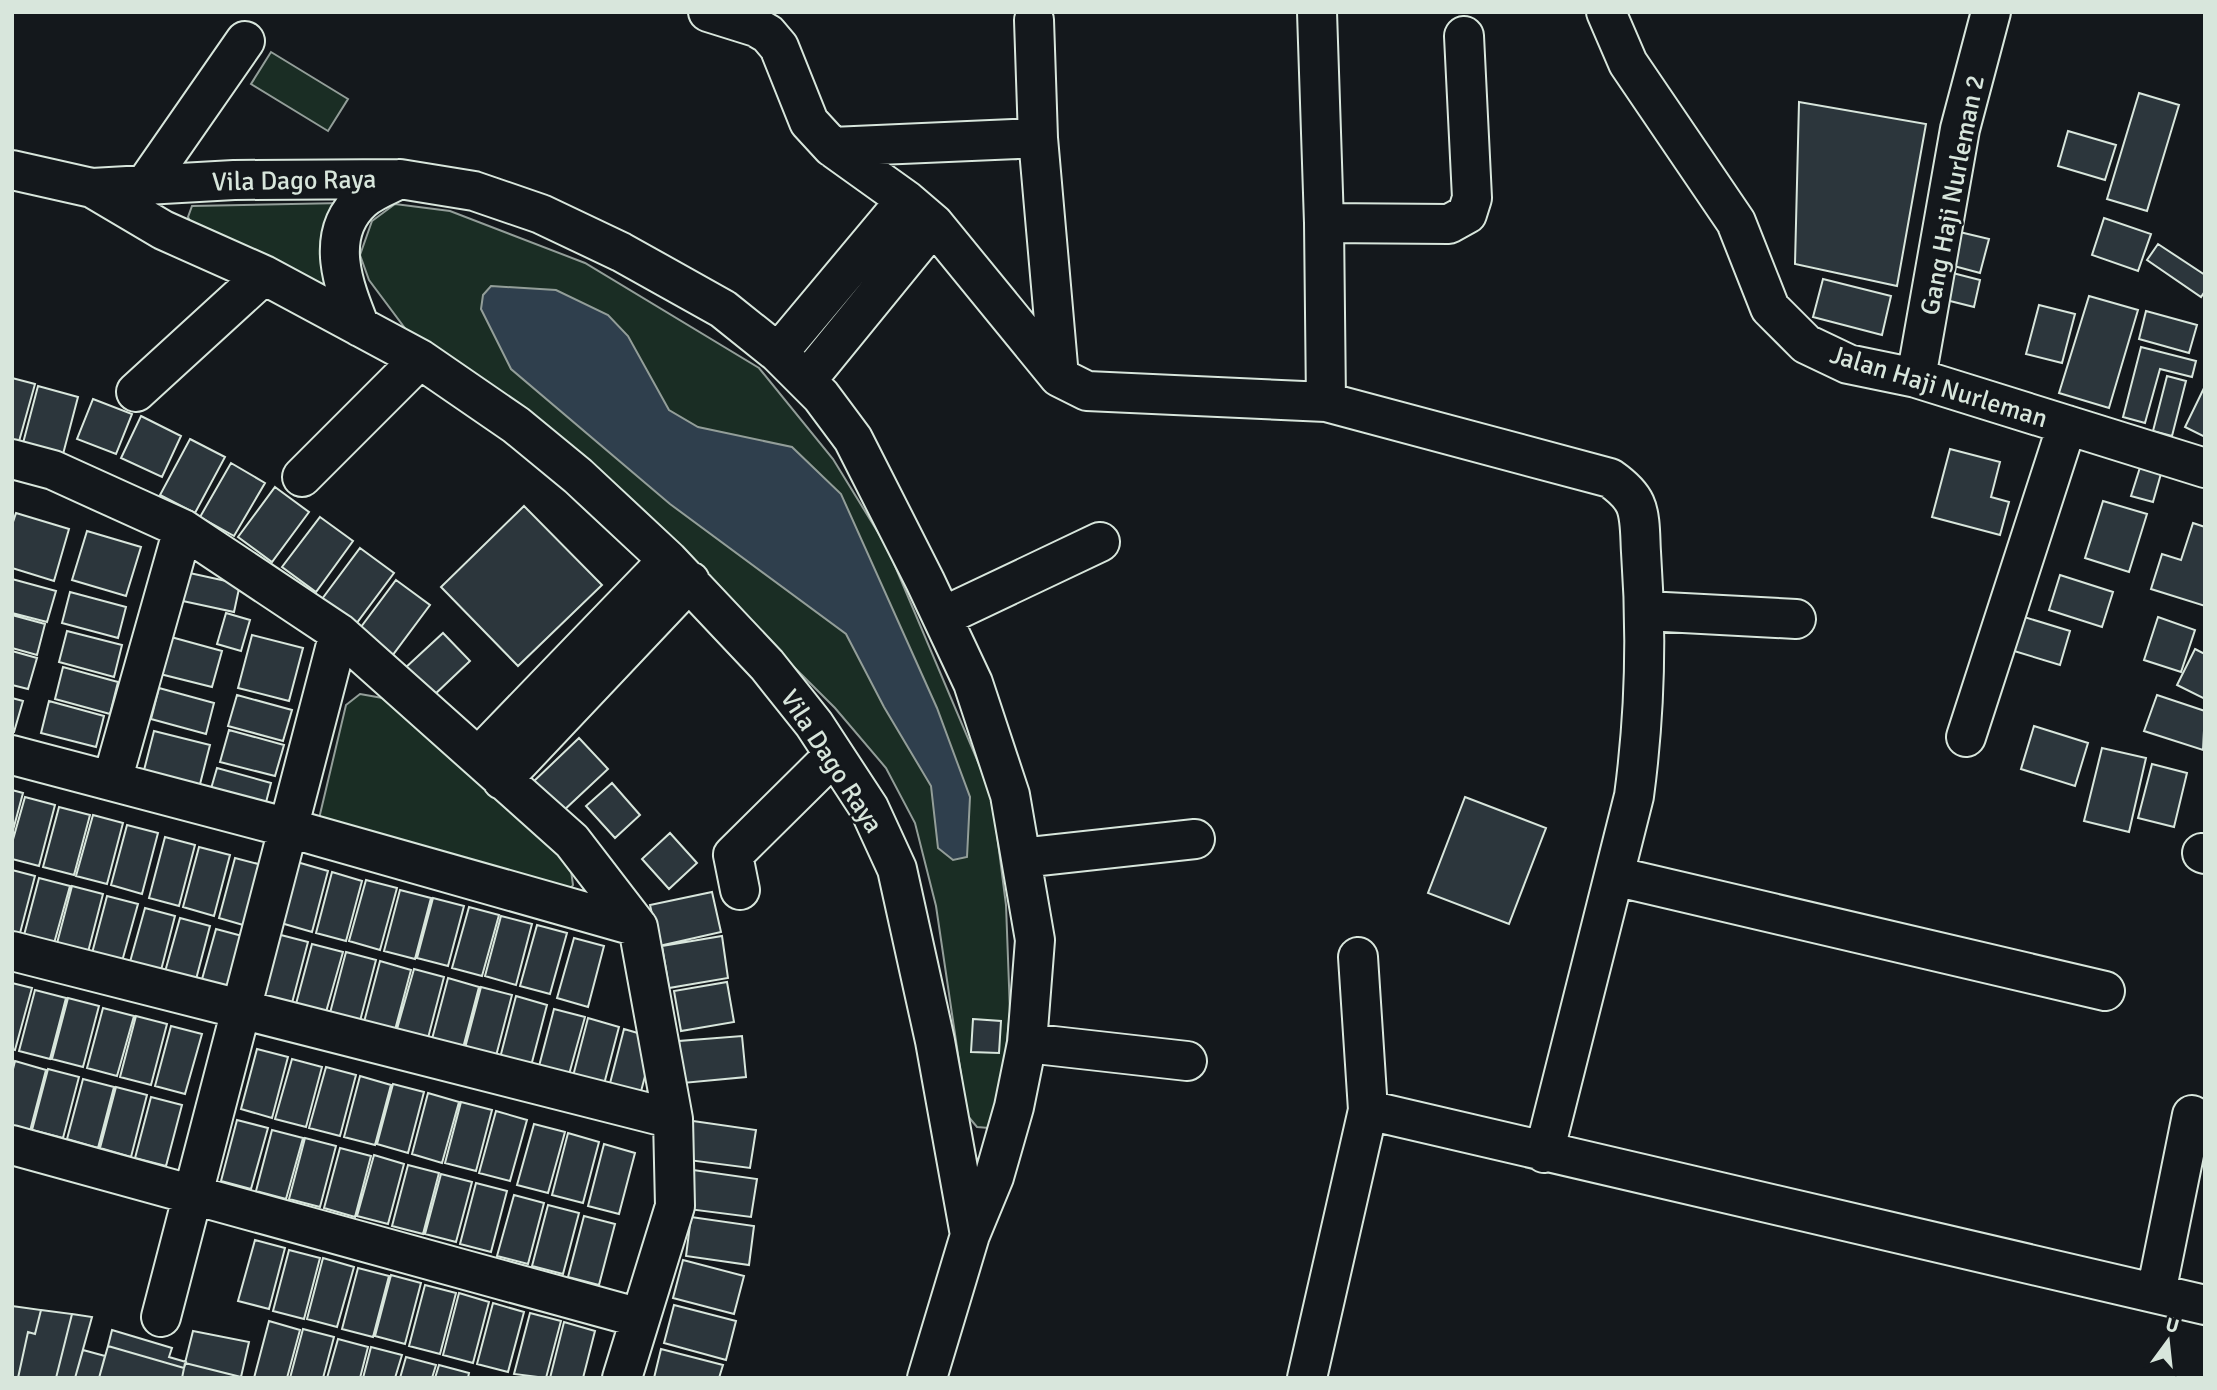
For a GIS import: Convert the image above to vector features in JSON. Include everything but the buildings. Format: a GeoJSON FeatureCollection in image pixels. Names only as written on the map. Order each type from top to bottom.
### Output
{"type":"FeatureCollection","features":[{"type":"Feature","properties":{"kind":"street"},"geometry":{"type":"LineString","coordinates":[[708,12],[756,27],[768,34],[779,47],[809,122],[832,147],[906,200],[934,225],[1059,377],[1087,391],[1326,401],[1610,478],[1625,489],[1637,506],[1646,611],[1644,710],[1639,757],[1634,796],[1544,1153]]}},
{"type":"Feature","properties":{"kind":"street"},"geometry":{"type":"LineString","coordinates":[[1317,12],[1324,223],[1326,401]]}},
{"type":"Feature","properties":{"kind":"street","name":"Jalan Haji Nurleman"},"geometry":{"type":"LineString","coordinates":[[1606,12],[1628,63],[1736,222],[1770,308],[1807,344],[1828,356],[1916,378],[2205,468]]}},
{"type":"Feature","properties":{"kind":"street","name":"Gang Haji Nurleman 2"},"geometry":{"type":"LineString","coordinates":[[1916,378],[1960,130],[1991,12]]}},
{"type":"Feature","properties":{"kind":"street"},"geometry":{"type":"LineString","coordinates":[[1034,20],[1038,138],[1059,377]]}},
{"type":"Feature","properties":{"kind":"street"},"geometry":{"type":"LineString","coordinates":[[1324,223],[1449,224],[1467,214],[1472,198],[1464,36]]}},
{"type":"Feature","properties":{"kind":"street"},"geometry":{"type":"LineString","coordinates":[[145,185],[245,41]]}},
{"type":"Feature","properties":{"kind":"street"},"geometry":{"type":"LineString","coordinates":[[832,147],[1038,138]]}},
{"type":"Feature","properties":{"kind":"street","name":"Vila Dago Raya"},"geometry":{"type":"LineString","coordinates":[[12,170],[93,188],[234,180],[400,178]]}},
{"type":"Feature","properties":{"kind":"street"},"geometry":{"type":"LineString","coordinates":[[400,178],[474,191],[541,214],[621,252],[723,309],[778,353],[806,381],[853,439],[973,683],[1010,795],[1035,940],[1027,1043],[997,1166],[970,1235]]}},
{"type":"Feature","properties":{"kind":"street","name":"Vila Dago Raya"},"geometry":{"type":"LineString","coordinates":[[360,327],[344,287],[338,253],[345,223],[361,200],[400,178]]}},
{"type":"Feature","properties":{"kind":"street","name":"Vila Dago Raya"},"geometry":{"type":"LineString","coordinates":[[93,188],[163,230],[264,275],[420,359],[516,425],[578,476],[679,570],[767,665],[834,755],[869,808],[897,869],[935,1041],[970,1235],[927,1378]]}},
{"type":"Feature","properties":{"kind":"street"},"geometry":{"type":"LineString","coordinates":[[778,353],[906,200]]}},
{"type":"Feature","properties":{"kind":"street"},"geometry":{"type":"LineString","coordinates":[[806,381],[934,225]]}},
{"type":"Feature","properties":{"kind":"street"},"geometry":{"type":"LineString","coordinates":[[136,392],[264,275]]}},
{"type":"Feature","properties":{"kind":"street"},"geometry":{"type":"LineString","coordinates":[[302,477],[420,359]]}},
{"type":"Feature","properties":{"kind":"street"},"geometry":{"type":"LineString","coordinates":[[1966,737],[2067,425]]}},
{"type":"Feature","properties":{"kind":"street"},"geometry":{"type":"LineString","coordinates":[[12,459],[53,470],[183,529],[340,633],[572,841],[638,927],[673,1119],[675,1206],[622,1378]]}},
{"type":"Feature","properties":{"kind":"street"},"geometry":{"type":"LineString","coordinates":[[112,781],[183,529]]}},
{"type":"Feature","properties":{"kind":"street"},"geometry":{"type":"LineString","coordinates":[[942,617],[1100,542]]}},
{"type":"Feature","properties":{"kind":"street"},"geometry":{"type":"LineString","coordinates":[[490,768],[679,570]]}},
{"type":"Feature","properties":{"kind":"street"},"geometry":{"type":"LineString","coordinates":[[1646,611],[1796,619]]}},
{"type":"Feature","properties":{"kind":"street"},"geometry":{"type":"LineString","coordinates":[[161,1317],[340,633]]}},
{"type":"Feature","properties":{"kind":"street"},"geometry":{"type":"LineString","coordinates":[[12,755],[289,828],[638,927]]}},
{"type":"Feature","properties":{"kind":"street"},"geometry":{"type":"LineString","coordinates":[[740,890],[733,855],[834,755]]}},
{"type":"Feature","properties":{"kind":"street"},"geometry":{"type":"LineString","coordinates":[[1021,858],[1195,839]]}},
{"type":"Feature","properties":{"kind":"street"},"geometry":{"type":"LineString","coordinates":[[1614,876],[2105,991]]}},
{"type":"Feature","properties":{"kind":"street"},"geometry":{"type":"LineString","coordinates":[[12,951],[673,1119]]}},
{"type":"Feature","properties":{"kind":"street"},"geometry":{"type":"LineString","coordinates":[[1307,1378],[1368,1110],[1358,957]]}},
{"type":"Feature","properties":{"kind":"street"},"geometry":{"type":"LineString","coordinates":[[1027,1043],[1187,1061]]}},
{"type":"Feature","properties":{"kind":"street"},"geometry":{"type":"LineString","coordinates":[[1368,1110],[2205,1305]]}},
{"type":"Feature","properties":{"kind":"street"},"geometry":{"type":"LineString","coordinates":[[2156,1293],[2192,1115]]}},
{"type":"Feature","properties":{"kind":"street"},"geometry":{"type":"LineString","coordinates":[[12,1145],[640,1318]]}},
{"type":"Feature","properties":{"kind":"green space"},"geometry":{"type":"Polygon","coordinates":[[[271,52],[348,99],[328,131],[251,84],[271,52]]]}},
{"type":"Feature","properties":{"kind":"green space"},"geometry":{"type":"Polygon","coordinates":[[[342,203],[330,291],[192,226],[188,217],[192,206],[342,203]]]}},
{"type":"Feature","properties":{"kind":"green space"},"geometry":{"type":"Polygon","coordinates":[[[395,204],[450,211],[585,263],[759,368],[833,459],[887,547],[992,795],[1006,905],[1010,1012],[999,1118],[989,1128],[977,1127],[967,1115],[936,906],[915,823],[886,768],[835,708],[577,451],[416,343],[369,280],[360,255],[372,221],[395,204]]]}},
{"type":"Feature","properties":{"kind":"green space"},"geometry":{"type":"Polygon","coordinates":[[[360,694],[388,699],[570,863],[573,885],[563,898],[317,827],[346,705],[360,694]]]}},
{"type":"Feature","properties":{"kind":"water"},"geometry":{"type":"Polygon","coordinates":[[[491,286],[556,290],[608,315],[628,336],[669,410],[698,427],[792,447],[841,494],[937,708],[970,797],[967,857],[953,860],[938,848],[931,786],[884,707],[846,634],[670,504],[511,369],[481,309],[483,295],[491,286]]]}}]}
